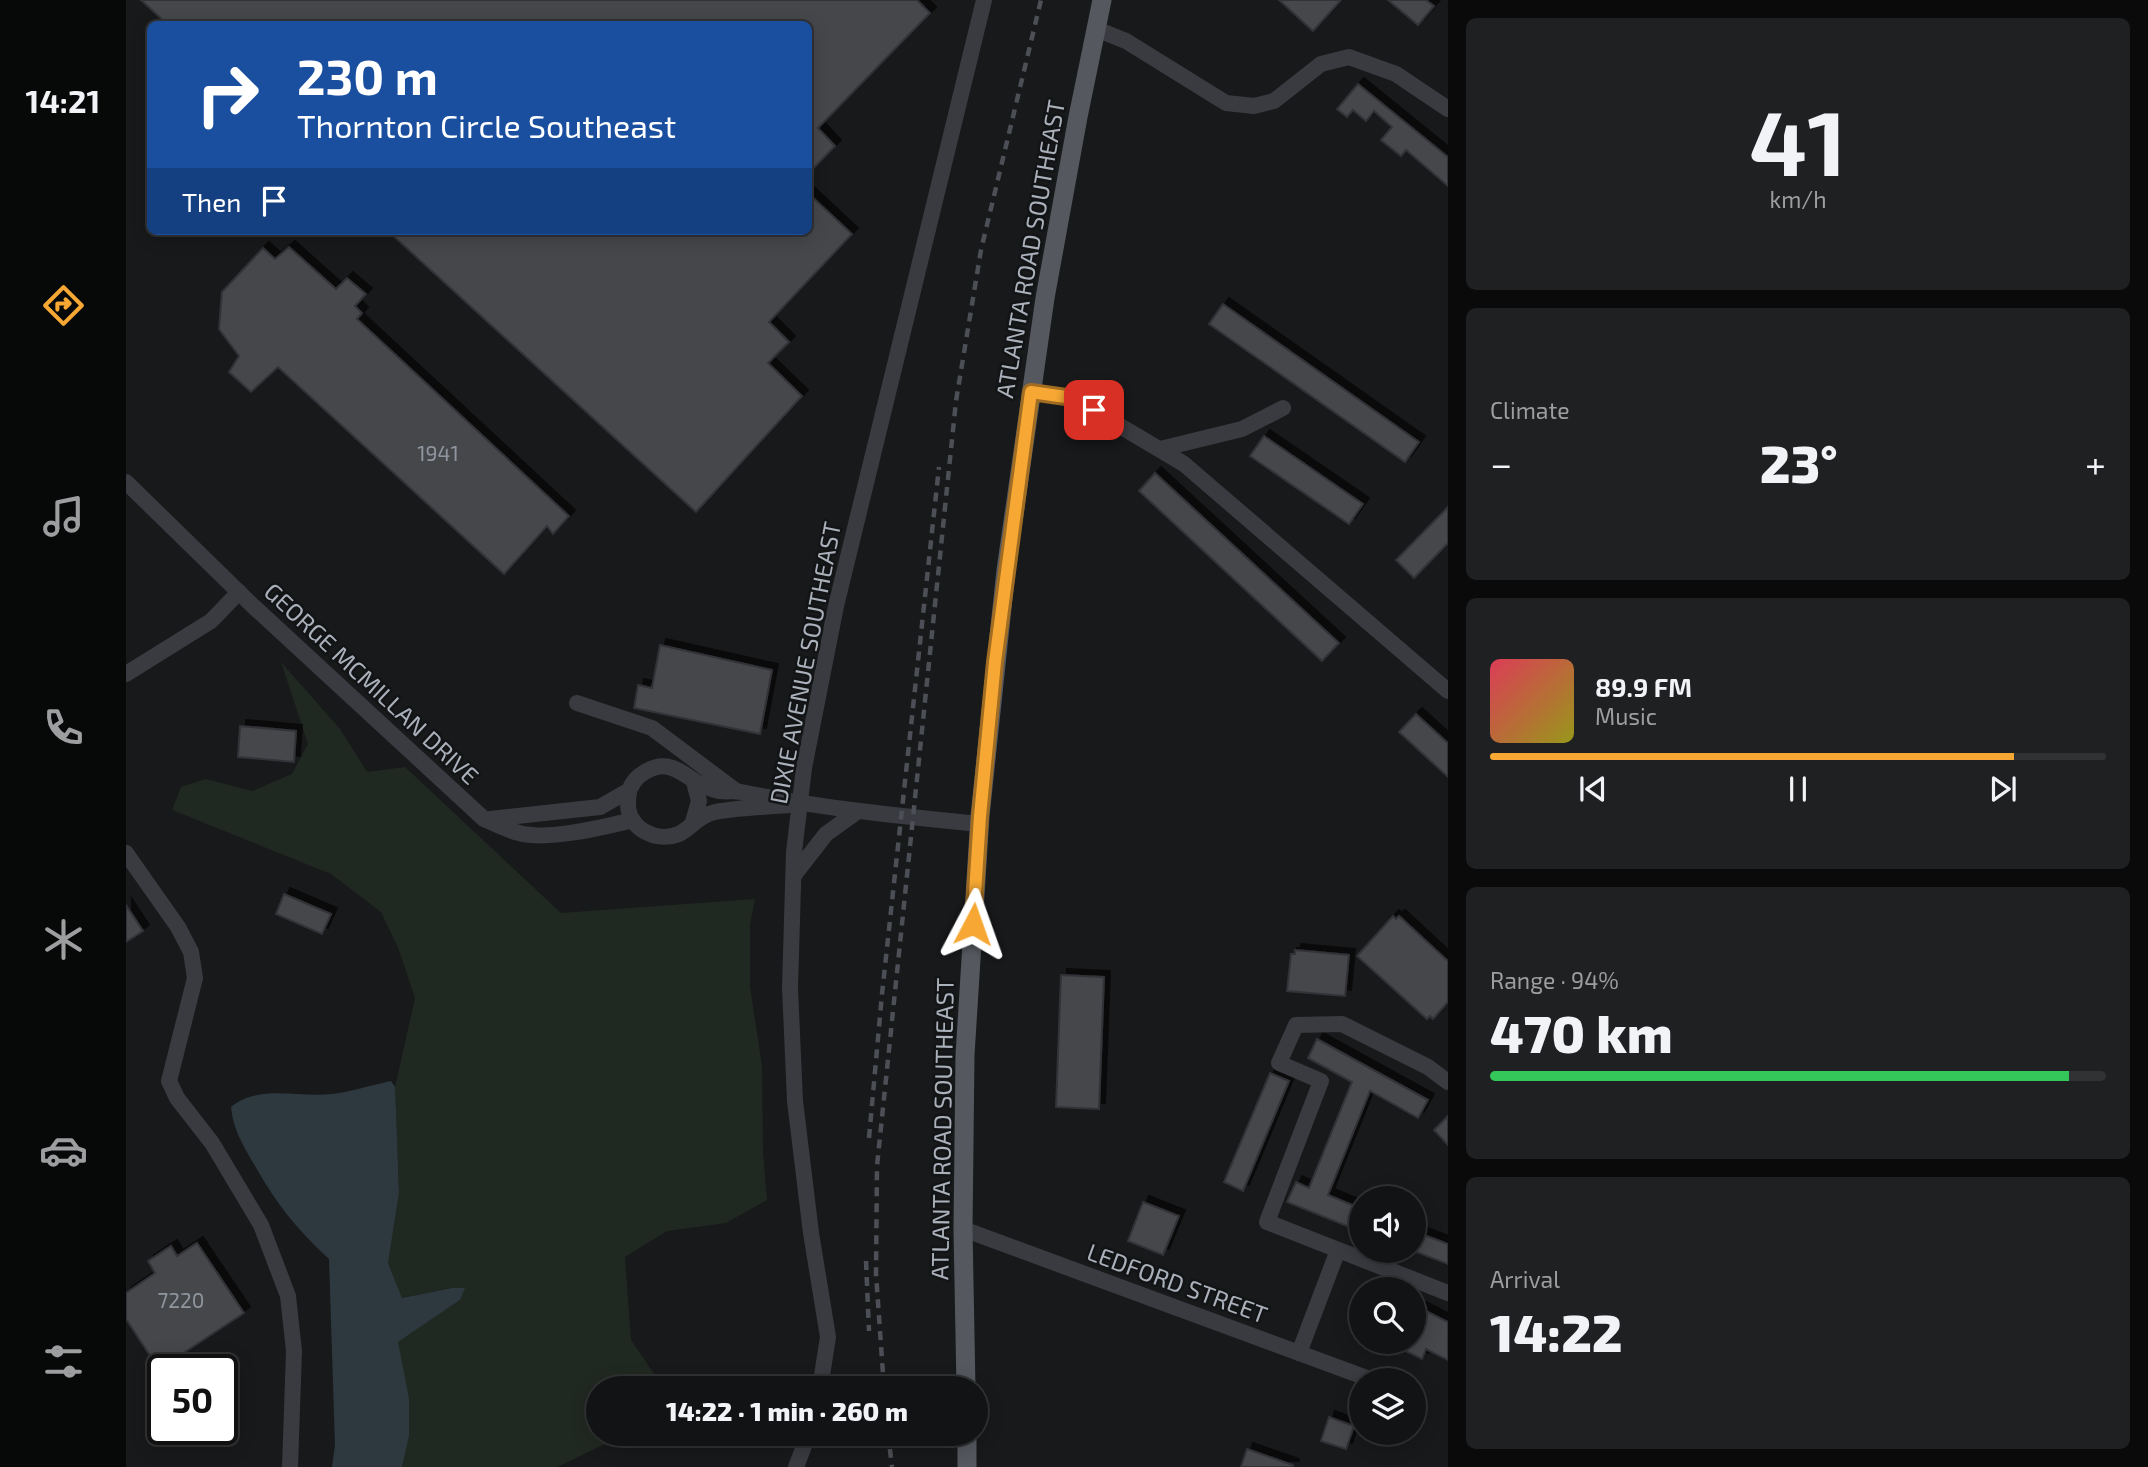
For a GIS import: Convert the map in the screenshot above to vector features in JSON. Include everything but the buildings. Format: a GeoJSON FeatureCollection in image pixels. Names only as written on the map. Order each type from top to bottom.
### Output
{"type":"FeatureCollection","features":[{"type":"Feature","properties":{"kind":"main road","name":"ATLANTA ROAD SOUTHEAST"},"geometry":{"type":"LineString","coordinates":[[966,1376],[963,1230],[965,1055],[979,824],[1006,570],[1031,392],[1059,220],[1102,0]]}},
{"type":"Feature","properties":{"kind":"main road"},"geometry":{"type":"LineString","coordinates":[[967,1446],[967,1467]]}},
{"type":"Feature","properties":{"kind":"street","name":"DIXIE AVENUE SOUTHEAST"},"geometry":{"type":"LineString","coordinates":[[822,1376],[828,1337],[811,1233],[795,1101],[790,988],[794,852],[804,765],[836,606],[984,0]]}},
{"type":"Feature","properties":{"kind":"street"},"geometry":{"type":"LineString","coordinates":[[1096,29],[1126,41],[1226,103],[1254,106],[1274,101],[1321,64],[1349,57],[1396,74],[1448,109]]}},
{"type":"Feature","properties":{"kind":"street"},"geometry":{"type":"LineString","coordinates":[[1031,392],[1073,398],[1184,464],[1448,691]]}},
{"type":"Feature","properties":{"kind":"street"},"geometry":{"type":"LineString","coordinates":[[1160,449],[1242,429],[1283,408]]}},
{"type":"Feature","properties":{"kind":"street"},"geometry":{"type":"LineString","coordinates":[[126,482],[239,592]]}},
{"type":"Feature","properties":{"kind":"street","name":"GEORGE MCMILLAN DRIVE"},"geometry":{"type":"LineString","coordinates":[[126,674],[211,621],[239,592],[484,819],[520,834],[540,835],[604,827],[633,820],[641,831],[654,836],[681,833],[693,822],[712,813],[800,804]]}},
{"type":"Feature","properties":{"kind":"street","name":"GEORGE MCMILLAN DRIVE"},"geometry":{"type":"LineString","coordinates":[[577,704],[652,728],[736,791]]}},
{"type":"Feature","properties":{"kind":"street","name":"GEORGE MCMILLAN DRIVE"},"geometry":{"type":"LineString","coordinates":[[484,819],[600,807],[628,791],[634,780],[650,768],[667,766],[682,771],[694,782],[717,791],[736,791],[800,804],[979,824]]}},
{"type":"Feature","properties":{"kind":"street"},"geometry":{"type":"LineString","coordinates":[[693,822],[699,801],[694,782]]}},
{"type":"Feature","properties":{"kind":"street"},"geometry":{"type":"LineString","coordinates":[[628,791],[628,808],[633,820]]}},
{"type":"Feature","properties":{"kind":"street"},"geometry":{"type":"LineString","coordinates":[[794,875],[826,834],[858,811]]}},
{"type":"Feature","properties":{"kind":"street"},"geometry":{"type":"LineString","coordinates":[[126,853],[178,927],[191,951],[195,978],[169,1082],[177,1098],[212,1143],[261,1225],[288,1296],[294,1351],[290,1467]]}},
{"type":"Feature","properties":{"kind":"street"},"geometry":{"type":"LineString","coordinates":[[1448,1082],[1428,1067],[1342,1024],[1296,1026],[1279,1063],[1321,1082],[1267,1222],[1448,1293]]}},
{"type":"Feature","properties":{"kind":"street","name":"LEDFORD STREET"},"geometry":{"type":"LineString","coordinates":[[963,1230],[1349,1371]]}},
{"type":"Feature","properties":{"kind":"street"},"geometry":{"type":"LineString","coordinates":[[1299,1353],[1338,1250]]}},
{"type":"Feature","properties":{"kind":"street"},"geometry":{"type":"LineString","coordinates":[[796,1467],[804,1446]]}},
{"type":"Feature","properties":{"kind":"shaded area"},"geometry":{"type":"Polygon","coordinates":[[[281,662],[340,729],[367,772],[405,767],[561,913],[755,899],[750,924],[750,987],[762,1066],[763,1152],[767,1200],[726,1223],[667,1231],[625,1257],[631,1340],[656,1376],[586,1376],[586,1446],[601,1446],[557,1467],[402,1467],[409,1436],[398,1342],[460,1300],[452,1288],[402,1298],[388,1263],[399,1193],[395,1087],[415,998],[399,950],[381,912],[331,874],[172,810],[181,787],[206,779],[252,791],[292,774],[308,744],[281,662]]]}},
{"type":"Feature","properties":{"kind":"shaded area"},"geometry":{"type":"Polygon","coordinates":[[[391,1081],[395,1087],[399,1193],[388,1263],[402,1298],[465,1288],[460,1300],[398,1342],[409,1399],[409,1436],[402,1467],[332,1467],[335,1445],[329,1259],[297,1226],[272,1193],[240,1138],[231,1107],[242,1100],[266,1094],[332,1094],[391,1081]]]}},
{"type":"Feature","properties":{"kind":"railway"},"geometry":{"type":"LineString","coordinates":[[883,1376],[876,1274],[877,1166],[956,401],[981,250],[1041,0]]}},
{"type":"Feature","properties":{"kind":"railway"},"geometry":{"type":"LineString","coordinates":[[869,1138],[939,467]]}},
{"type":"Feature","properties":{"kind":"railway"},"geometry":{"type":"LineString","coordinates":[[866,1261],[869,1331]]}},
{"type":"Feature","properties":{"kind":"railway"},"geometry":{"type":"LineString","coordinates":[[890,1446],[892,1467]]}},
{"type":"Feature","properties":{"kind":"route"},"geometry":{"type":"LineString","coordinates":[[973,924],[995,662],[1031,392],[1073,398],[1094,410]]}}]}
